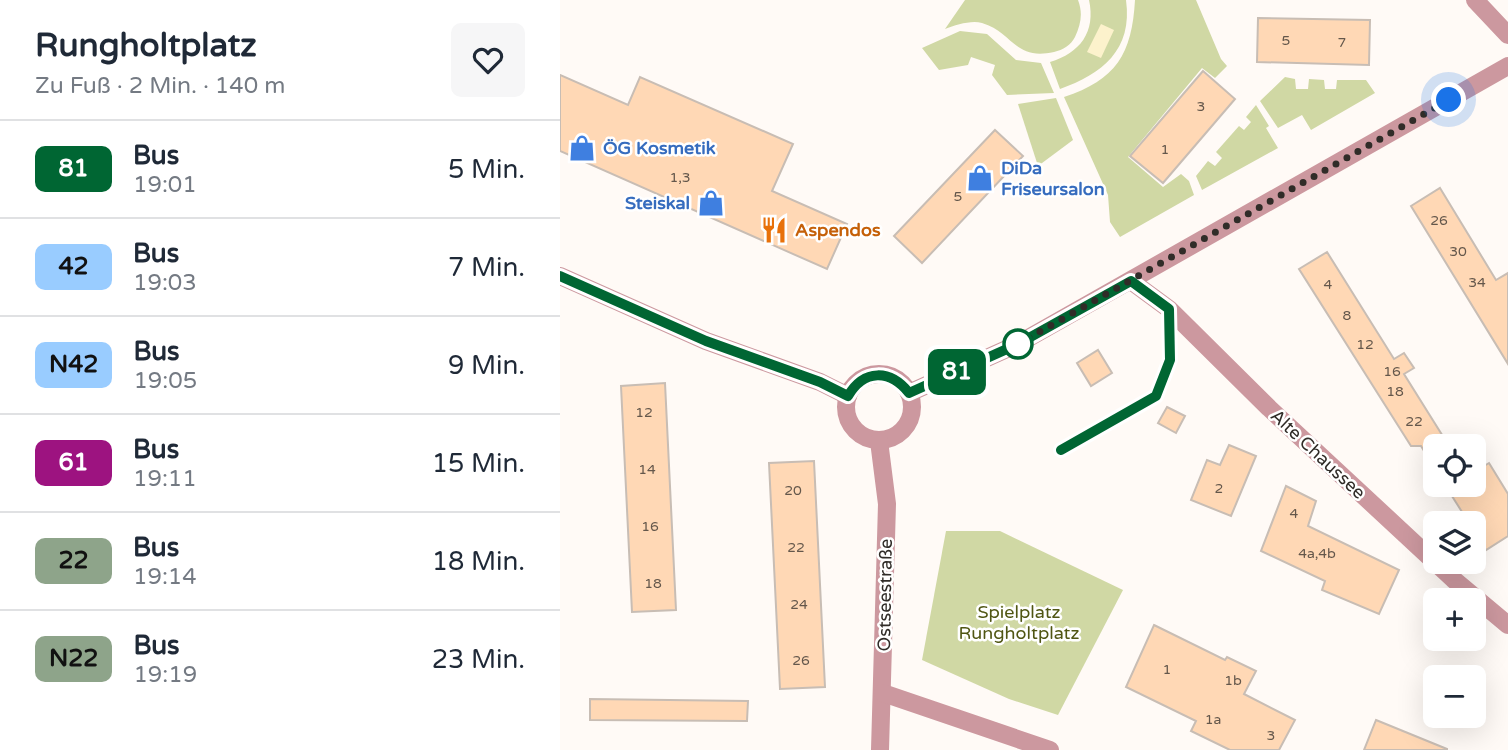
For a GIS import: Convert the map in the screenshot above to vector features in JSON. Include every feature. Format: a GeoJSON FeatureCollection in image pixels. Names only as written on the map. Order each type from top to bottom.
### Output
{"type":"FeatureCollection","features":[{"type":"Feature","properties":{"kind":"street"},"geometry":{"type":"LineString","coordinates":[[1475,0],[1508,35]]}},
{"type":"Feature","properties":{"kind":"street"},"geometry":{"type":"LineString","coordinates":[[909,393],[1018,344],[1508,66]]}},
{"type":"Feature","properties":{"kind":"street"},"geometry":{"type":"LineString","coordinates":[[560,276],[706,341],[820,382],[848,396]]}},
{"type":"Feature","properties":{"kind":"street","name":"Alte Chaussee"},"geometry":{"type":"LineString","coordinates":[[1131,281],[1169,309],[1269,408],[1453,579],[1507,622]]}},
{"type":"Feature","properties":{"kind":"street"},"geometry":{"type":"LineString","coordinates":[[872,375],[888,375],[900,381],[909,393],[910,419],[903,430],[892,438],[879,441],[864,437],[851,426],[846,412],[848,396],[856,383],[872,375]]}},
{"type":"Feature","properties":{"kind":"street","name":"Ostseestraße"},"geometry":{"type":"LineString","coordinates":[[879,441],[887,504],[880,750]]}},
{"type":"Feature","properties":{"kind":"street"},"geometry":{"type":"LineString","coordinates":[[883,693],[1050,750]]}},
{"type":"Feature","properties":{"kind":"green space"},"geometry":{"type":"Polygon","coordinates":[[[965,0],[1078,0],[1080,23],[1073,40],[1064,48],[1041,54],[1030,53],[982,23],[968,23],[945,29],[965,0]]]}},
{"type":"Feature","properties":{"kind":"green space"},"geometry":{"type":"Polygon","coordinates":[[[1089,0],[1126,0],[1125,33],[1111,58],[1101,67],[1089,76],[1060,89],[1050,62],[1070,53],[1083,40],[1090,22],[1089,0]]]}},
{"type":"Feature","properties":{"kind":"green space"},"geometry":{"type":"Polygon","coordinates":[[[1135,0],[1196,0],[1221,59],[1227,66],[1215,78],[1202,68],[1128,157],[1163,187],[1181,174],[1189,181],[1194,195],[1120,237],[1110,222],[1108,195],[1064,97],[1097,82],[1118,62],[1130,36],[1135,0]]]}},
{"type":"Feature","properties":{"kind":"green space"},"geometry":{"type":"Polygon","coordinates":[[[960,31],[987,34],[1016,60],[1041,63],[1054,93],[1007,95],[992,75],[995,65],[971,57],[968,65],[939,70],[922,48],[960,31]]]}},
{"type":"Feature","properties":{"kind":"green space"},"geometry":{"type":"Polygon","coordinates":[[[1285,77],[1295,79],[1296,89],[1308,89],[1309,79],[1324,80],[1325,89],[1336,89],[1337,80],[1366,80],[1375,93],[1311,130],[1302,115],[1278,128],[1260,101],[1285,77]]]}},
{"type":"Feature","properties":{"kind":"green space"},"geometry":{"type":"Polygon","coordinates":[[[1056,98],[1073,140],[1038,166],[1018,104],[1056,98]]]}},
{"type":"Feature","properties":{"kind":"green space"},"geometry":{"type":"Polygon","coordinates":[[[1256,105],[1278,148],[1202,190],[1196,176],[1208,161],[1215,166],[1222,158],[1216,152],[1239,126],[1244,130],[1251,122],[1246,117],[1256,105]]]}},
{"type":"Feature","properties":{"kind":"green space","name":"Spielplatz Rungholtplatz"},"geometry":{"type":"Polygon","coordinates":[[[946,531],[1000,531],[1123,590],[1058,715],[1009,699],[922,660],[946,531]]]}},
{"type":"Feature","properties":{"kind":"sand"},"geometry":{"type":"Polygon","coordinates":[[[1101,24],[1114,30],[1101,58],[1087,52],[1101,24]]]}},
{"type":"Feature","properties":{"kind":"building"},"geometry":{"type":"Polygon","coordinates":[[[1258,18],[1370,20],[1369,65],[1257,62],[1258,18]]]}},
{"type":"Feature","properties":{"kind":"building"},"geometry":{"type":"Polygon","coordinates":[[[1203,71],[1235,99],[1163,183],[1130,156],[1203,71]]]}},
{"type":"Feature","properties":{"kind":"building"},"geometry":{"type":"Polygon","coordinates":[[[560,75],[628,105],[640,77],[793,144],[772,191],[847,224],[827,269],[560,151],[560,75]]]}},
{"type":"Feature","properties":{"kind":"building"},"geometry":{"type":"Polygon","coordinates":[[[995,130],[1023,156],[922,263],[894,236],[995,130]]]}},
{"type":"Feature","properties":{"kind":"building"},"geometry":{"type":"Polygon","coordinates":[[[1440,188],[1496,280],[1508,273],[1508,364],[1411,206],[1440,188]]]}},
{"type":"Feature","properties":{"kind":"building"},"geometry":{"type":"Polygon","coordinates":[[[1327,252],[1394,359],[1404,353],[1414,368],[1404,374],[1442,434],[1423,434],[1423,449],[1421,446],[1411,446],[1299,269],[1327,252]]]}},
{"type":"Feature","properties":{"kind":"building"},"geometry":{"type":"Polygon","coordinates":[[[1098,350],[1112,373],[1091,386],[1077,363],[1098,350]]]}},
{"type":"Feature","properties":{"kind":"building"},"geometry":{"type":"Polygon","coordinates":[[[665,383],[676,610],[632,612],[621,386],[665,383]]]}},
{"type":"Feature","properties":{"kind":"building"},"geometry":{"type":"Polygon","coordinates":[[[1167,407],[1185,416],[1176,433],[1158,423],[1167,407]]]}},
{"type":"Feature","properties":{"kind":"building"},"geometry":{"type":"Polygon","coordinates":[[[1229,445],[1256,456],[1231,516],[1191,500],[1207,460],[1220,465],[1229,445]]]}},
{"type":"Feature","properties":{"kind":"building"},"geometry":{"type":"Polygon","coordinates":[[[814,461],[825,687],[780,689],[769,463],[814,461]]]}},
{"type":"Feature","properties":{"kind":"building"},"geometry":{"type":"Polygon","coordinates":[[[1489,463],[1508,494],[1508,536],[1486,550],[1486,511],[1461,511],[1453,497],[1486,497],[1486,465],[1489,463]]]}},
{"type":"Feature","properties":{"kind":"building"},"geometry":{"type":"Polygon","coordinates":[[[1286,486],[1316,501],[1308,526],[1399,570],[1379,614],[1322,590],[1325,581],[1261,551],[1286,486]]]}},
{"type":"Feature","properties":{"kind":"building"},"geometry":{"type":"Polygon","coordinates":[[[1154,625],[1225,660],[1227,657],[1256,671],[1244,694],[1295,720],[1279,750],[1230,750],[1191,731],[1196,721],[1126,687],[1154,625]]]}},
{"type":"Feature","properties":{"kind":"building"},"geometry":{"type":"Polygon","coordinates":[[[590,699],[748,701],[747,721],[590,720],[590,699]]]}},
{"type":"Feature","properties":{"kind":"building"},"geometry":{"type":"Polygon","coordinates":[[[1376,720],[1447,749],[1447,750],[1364,750],[1376,720]]]}},
{"type":"Feature","properties":{"kind":"bus line","name":"81"},"geometry":{"type":"LineString","coordinates":[[560,276],[706,341],[820,382],[848,396],[856,383],[872,375],[888,375],[900,381],[909,393],[1018,344],[1131,281],[1169,309],[1170,360],[1156,396],[1061,450]]}},
{"type":"Feature","properties":{"kind":"place","name":"ÖG Kosmetik"},"geometry":{"type":"Point","coordinates":[582,148]}},
{"type":"Feature","properties":{"kind":"place","name":"DiDa Friseursalon"},"geometry":{"type":"Point","coordinates":[980,178]}},
{"type":"Feature","properties":{"kind":"place","name":"Steiskal"},"geometry":{"type":"Point","coordinates":[711,203]}},
{"type":"Feature","properties":{"kind":"place","name":"Aspendos"},"geometry":{"type":"Point","coordinates":[774,230]}},
{"type":"Feature","properties":{"kind":"route"},"geometry":{"type":"LineString","coordinates":[[1018,344],[1449,100]]}}]}
